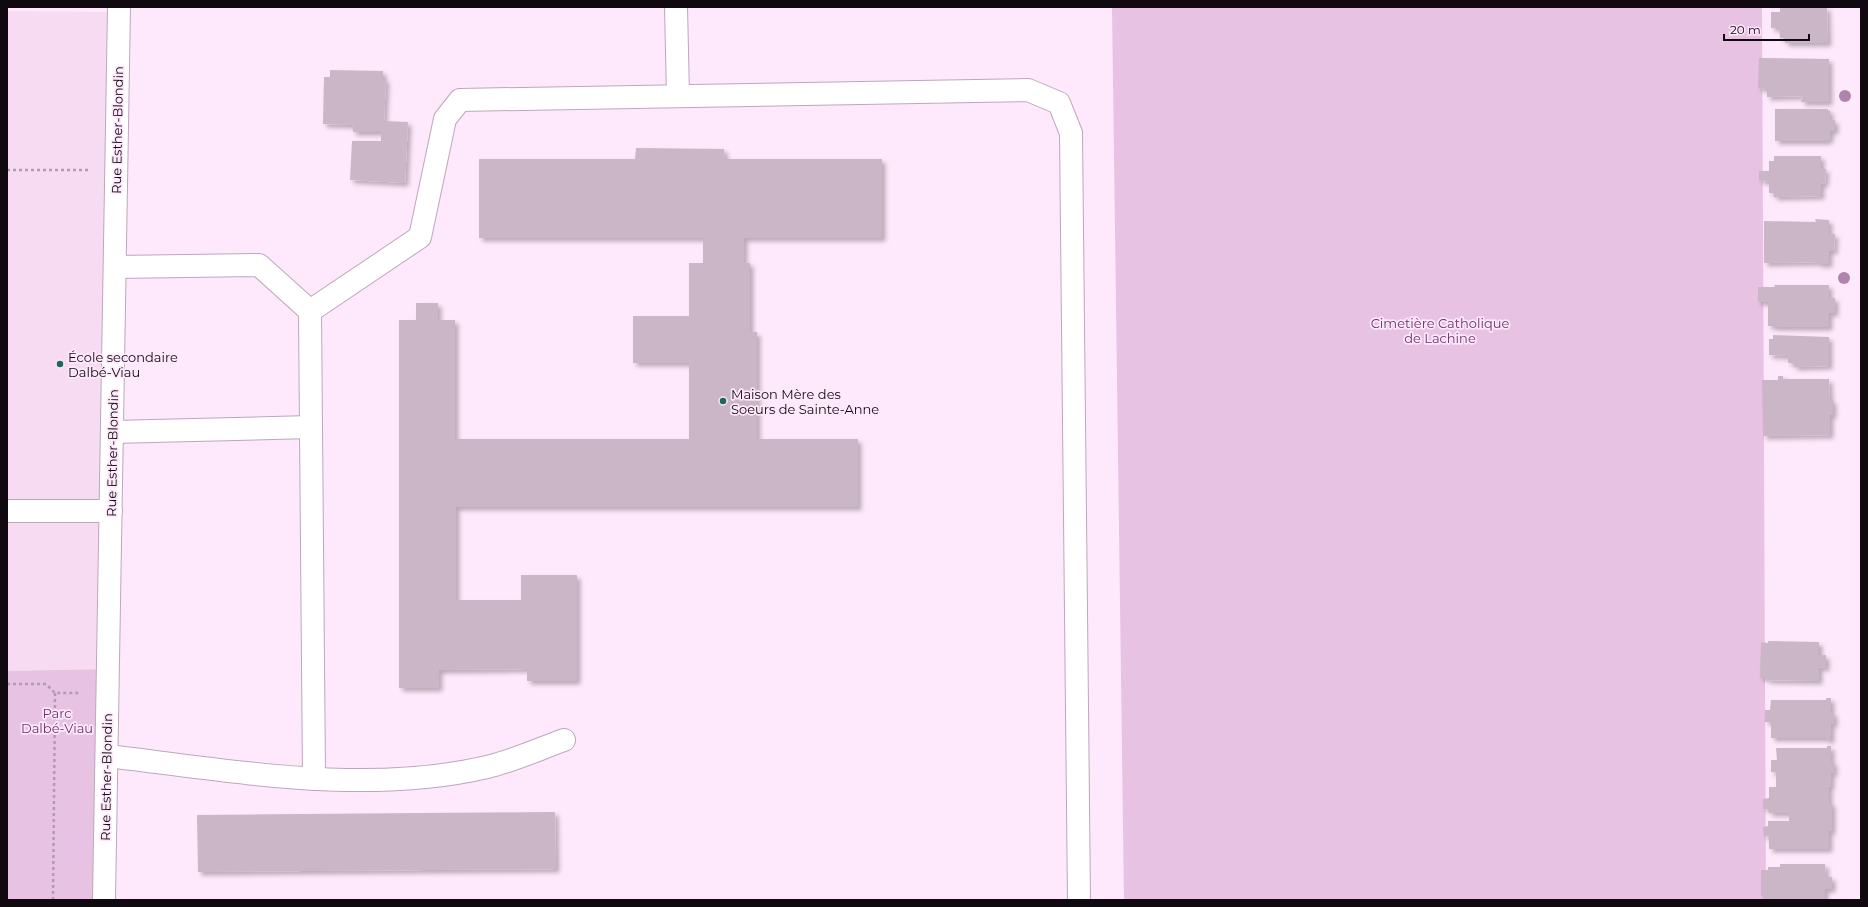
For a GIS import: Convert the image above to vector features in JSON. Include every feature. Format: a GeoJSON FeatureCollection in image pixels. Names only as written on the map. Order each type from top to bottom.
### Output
{"type":"FeatureCollection","features":[{"type":"Feature","properties":{"kind":"street","name":"Rue Esther-Blondin"},"geometry":{"type":"LineString","coordinates":[[104,900],[119,7]]}},
{"type":"Feature","properties":{"kind":"street"},"geometry":{"type":"LineString","coordinates":[[676,7],[678,96]]}},
{"type":"Feature","properties":{"kind":"street"},"geometry":{"type":"LineString","coordinates":[[310,311],[420,237],[445,119],[460,100],[1028,90],[1060,103],[1071,133],[1079,900]]}},
{"type":"Feature","properties":{"kind":"street"},"geometry":{"type":"LineString","coordinates":[[115,266],[259,265],[310,311],[314,779]]}},
{"type":"Feature","properties":{"kind":"street"},"geometry":{"type":"LineString","coordinates":[[112,432],[311,427]]}},
{"type":"Feature","properties":{"kind":"street"},"geometry":{"type":"LineString","coordinates":[[7,511],[111,511]]}},
{"type":"Feature","properties":{"kind":"street"},"geometry":{"type":"LineString","coordinates":[[107,756],[314,779],[427,777],[488,767],[564,740]]}},
{"type":"Feature","properties":{"kind":"path"},"geometry":{"type":"LineString","coordinates":[[7,170],[116,170]]}},
{"type":"Feature","properties":{"kind":"path"},"geometry":{"type":"LineString","coordinates":[[7,684],[46,684],[55,693],[108,693]]}},
{"type":"Feature","properties":{"kind":"path"},"geometry":{"type":"LineString","coordinates":[[53,900],[55,693]]}},
{"type":"Feature","properties":{"kind":"shaded area","name":"École secondaire Dalbé-Viau"},"geometry":{"type":"Polygon","coordinates":[[[7,11],[109,12],[108,669],[7,671],[7,11]]]}},
{"type":"Feature","properties":{"kind":"green space","name":"Cimetière Catholique de Lachine"},"geometry":{"type":"Polygon","coordinates":[[[1112,7],[1762,7],[1766,900],[1124,900],[1112,7]]]}},
{"type":"Feature","properties":{"kind":"green space","name":"Parc Dalbé-Viau"},"geometry":{"type":"Polygon","coordinates":[[[108,669],[104,900],[7,900],[7,671],[108,669]]]}},
{"type":"Feature","properties":{"kind":"building"},"geometry":{"type":"Polygon","coordinates":[[[1780,7],[1827,7],[1828,43],[1785,43],[1785,38],[1780,38],[1779,28],[1771,28],[1771,12],[1780,12],[1780,7]]]}},
{"type":"Feature","properties":{"kind":"building"},"geometry":{"type":"Polygon","coordinates":[[[1759,58],[1829,59],[1829,102],[1801,102],[1802,96],[1767,97],[1767,89],[1758,88],[1759,58]]]}},
{"type":"Feature","properties":{"kind":"building"},"geometry":{"type":"Polygon","coordinates":[[[330,70],[383,71],[383,79],[386,79],[384,121],[408,122],[405,183],[350,180],[352,141],[381,141],[381,132],[353,132],[352,125],[323,124],[324,77],[330,77],[330,70]]]}},
{"type":"Feature","properties":{"kind":"building"},"geometry":{"type":"Polygon","coordinates":[[[1775,109],[1828,109],[1828,111],[1830,110],[1830,120],[1835,120],[1835,131],[1830,131],[1830,140],[1828,138],[1828,141],[1775,141],[1775,109]]]}},
{"type":"Feature","properties":{"kind":"building","name":"Maison Mère des Soeurs de Sainte-Anne"},"geometry":{"type":"Polygon","coordinates":[[[636,148],[724,149],[725,159],[882,159],[882,238],[744,238],[744,262],[750,263],[750,332],[757,332],[757,439],[858,439],[858,507],[456,507],[456,600],[521,600],[521,575],[577,575],[577,681],[527,681],[527,669],[439,670],[439,688],[399,688],[399,320],[416,320],[416,303],[438,303],[438,320],[455,320],[455,439],[689,439],[689,363],[633,363],[633,316],[689,316],[689,263],[703,263],[703,238],[479,238],[479,159],[635,159],[636,148]]]}},
{"type":"Feature","properties":{"kind":"building"},"geometry":{"type":"Polygon","coordinates":[[[1774,156],[1821,156],[1821,169],[1826,169],[1825,183],[1821,184],[1821,196],[1774,197],[1774,193],[1769,193],[1769,182],[1759,180],[1759,171],[1769,171],[1769,161],[1774,161],[1774,156]]]}},
{"type":"Feature","properties":{"kind":"building"},"geometry":{"type":"Polygon","coordinates":[[[1815,219],[1829,220],[1829,234],[1835,234],[1834,251],[1829,251],[1829,264],[1818,264],[1818,262],[1764,263],[1764,221],[1816,222],[1815,219]]]}},
{"type":"Feature","properties":{"kind":"building"},"geometry":{"type":"Polygon","coordinates":[[[1774,285],[1829,285],[1829,298],[1835,298],[1835,313],[1829,313],[1829,327],[1768,326],[1768,302],[1758,302],[1758,287],[1775,287],[1774,285]]]}},
{"type":"Feature","properties":{"kind":"building"},"geometry":{"type":"Polygon","coordinates":[[[1773,335],[1829,337],[1829,366],[1794,367],[1794,363],[1788,363],[1788,356],[1769,355],[1769,339],[1773,339],[1773,335]]]}},
{"type":"Feature","properties":{"kind":"building"},"geometry":{"type":"Polygon","coordinates":[[[1778,376],[1783,376],[1783,379],[1829,379],[1830,400],[1833,400],[1833,415],[1830,415],[1830,435],[1763,436],[1762,380],[1778,380],[1778,376]]]}},
{"type":"Feature","properties":{"kind":"building"},"geometry":{"type":"Polygon","coordinates":[[[1768,641],[1819,642],[1819,655],[1826,655],[1826,668],[1819,667],[1819,681],[1767,680],[1767,678],[1760,678],[1761,642],[1768,643],[1768,641]]]}},
{"type":"Feature","properties":{"kind":"building"},"geometry":{"type":"Polygon","coordinates":[[[1826,698],[1831,698],[1831,713],[1834,713],[1834,724],[1831,724],[1831,740],[1826,740],[1826,738],[1771,738],[1771,722],[1765,722],[1765,710],[1770,710],[1771,700],[1826,700],[1826,698]]]}},
{"type":"Feature","properties":{"kind":"building"},"geometry":{"type":"Polygon","coordinates":[[[1827,746],[1831,746],[1831,762],[1834,762],[1834,773],[1831,773],[1831,787],[1829,786],[1829,803],[1832,803],[1832,831],[1829,831],[1829,849],[1769,849],[1769,836],[1764,837],[1763,827],[1768,826],[1768,821],[1789,821],[1789,813],[1769,813],[1769,809],[1763,809],[1763,799],[1769,798],[1769,787],[1776,787],[1776,772],[1771,772],[1771,760],[1777,760],[1776,748],[1827,748],[1827,746]]]}},
{"type":"Feature","properties":{"kind":"building"},"geometry":{"type":"Polygon","coordinates":[[[555,812],[556,869],[198,872],[197,815],[555,812]]]}},
{"type":"Feature","properties":{"kind":"building"},"geometry":{"type":"Polygon","coordinates":[[[1780,864],[1825,864],[1826,877],[1832,877],[1832,889],[1825,889],[1825,900],[1765,900],[1765,896],[1761,896],[1761,870],[1768,870],[1768,867],[1780,867],[1780,864]]]}},
{"type":"Feature","properties":{"kind":"place","name":"École secondaire Dalbé-Viau"},"geometry":{"type":"Point","coordinates":[60,364]}},
{"type":"Feature","properties":{"kind":"place","name":"Maison Mère des Soeurs de Sainte-Anne"},"geometry":{"type":"Point","coordinates":[723,401]}}]}
